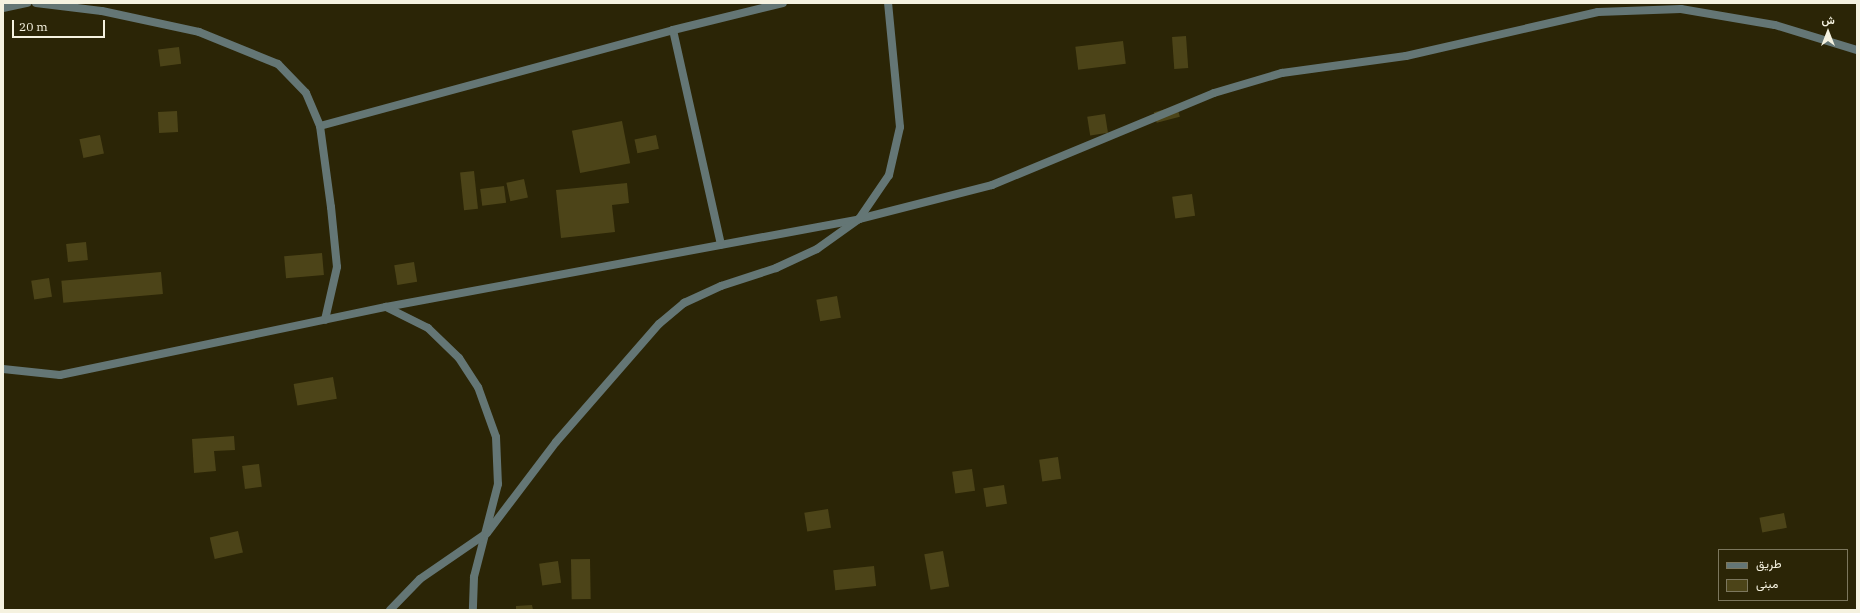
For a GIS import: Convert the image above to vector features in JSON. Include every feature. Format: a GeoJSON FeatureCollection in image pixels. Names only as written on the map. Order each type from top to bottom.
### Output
{"type":"FeatureCollection","features":[{"type":"Feature","properties":{"kind":"street"},"geometry":{"type":"LineString","coordinates":[[3,8],[27,3]]}},
{"type":"Feature","properties":{"kind":"street"},"geometry":{"type":"LineString","coordinates":[[36,3],[102,11],[199,32],[278,64],[306,93],[320,126],[331,207],[337,267],[325,320]]}},
{"type":"Feature","properties":{"kind":"street"},"geometry":{"type":"LineString","coordinates":[[320,126],[672,30],[783,3]]}},
{"type":"Feature","properties":{"kind":"street"},"geometry":{"type":"LineString","coordinates":[[390,610],[420,579],[486,532],[556,442],[659,324],[684,304],[721,286],[776,268],[817,249],[859,218],[890,175],[900,127],[888,3]]}},
{"type":"Feature","properties":{"kind":"street"},"geometry":{"type":"LineString","coordinates":[[3,369],[60,375],[386,307],[859,218],[992,185],[1207,96],[1282,73],[1406,56],[1598,12],[1681,8],[1775,25],[1857,50]]}},
{"type":"Feature","properties":{"kind":"street"},"geometry":{"type":"LineString","coordinates":[[672,30],[721,245]]}},
{"type":"Feature","properties":{"kind":"street"},"geometry":{"type":"LineString","coordinates":[[386,307],[428,328],[459,358],[478,387],[496,437],[498,484],[474,577],[473,610]]}},
{"type":"Feature","properties":{"kind":"building"},"geometry":{"type":"Polygon","coordinates":[[[1186,36],[1188,68],[1174,69],[1172,37],[1186,36]]]}},
{"type":"Feature","properties":{"kind":"building"},"geometry":{"type":"Polygon","coordinates":[[[1123,41],[1126,64],[1078,70],[1075,47],[1123,41]]]}},
{"type":"Feature","properties":{"kind":"building"},"geometry":{"type":"Polygon","coordinates":[[[179,47],[181,64],[160,66],[158,50],[179,47]]]}},
{"type":"Feature","properties":{"kind":"building"},"geometry":{"type":"Polygon","coordinates":[[[1177,106],[1180,117],[1157,123],[1154,112],[1177,106]]]}},
{"type":"Feature","properties":{"kind":"building"},"geometry":{"type":"Polygon","coordinates":[[[177,111],[178,132],[159,133],[158,112],[177,111]]]}},
{"type":"Feature","properties":{"kind":"building"},"geometry":{"type":"Polygon","coordinates":[[[1105,114],[1108,133],[1090,136],[1087,117],[1105,114]]]}},
{"type":"Feature","properties":{"kind":"building"},"geometry":{"type":"Polygon","coordinates":[[[622,121],[630,163],[580,173],[572,131],[622,121]]]}},
{"type":"Feature","properties":{"kind":"building"},"geometry":{"type":"Polygon","coordinates":[[[100,135],[104,154],[83,158],[79,139],[100,135]]]}},
{"type":"Feature","properties":{"kind":"building"},"geometry":{"type":"Polygon","coordinates":[[[656,135],[659,149],[637,153],[634,140],[656,135]]]}},
{"type":"Feature","properties":{"kind":"building"},"geometry":{"type":"Polygon","coordinates":[[[474,171],[478,209],[464,210],[460,172],[474,171]]]}},
{"type":"Feature","properties":{"kind":"building"},"geometry":{"type":"Polygon","coordinates":[[[524,179],[528,198],[510,201],[506,183],[524,179]]]}},
{"type":"Feature","properties":{"kind":"building"},"geometry":{"type":"Polygon","coordinates":[[[627,183],[629,203],[612,205],[615,232],[561,238],[556,190],[627,183]]]}},
{"type":"Feature","properties":{"kind":"building"},"geometry":{"type":"Polygon","coordinates":[[[504,186],[506,203],[482,206],[480,189],[504,186]]]}},
{"type":"Feature","properties":{"kind":"building"},"geometry":{"type":"Polygon","coordinates":[[[1192,194],[1195,216],[1175,219],[1172,197],[1192,194]]]}},
{"type":"Feature","properties":{"kind":"building"},"geometry":{"type":"Polygon","coordinates":[[[86,242],[88,260],[68,262],[66,244],[86,242]]]}},
{"type":"Feature","properties":{"kind":"building"},"geometry":{"type":"Polygon","coordinates":[[[322,253],[324,275],[286,278],[284,256],[322,253]]]}},
{"type":"Feature","properties":{"kind":"building"},"geometry":{"type":"Polygon","coordinates":[[[414,262],[417,282],[397,285],[394,265],[414,262]]]}},
{"type":"Feature","properties":{"kind":"building"},"geometry":{"type":"Polygon","coordinates":[[[161,272],[163,294],[63,303],[61,281],[161,272]]]}},
{"type":"Feature","properties":{"kind":"building"},"geometry":{"type":"Polygon","coordinates":[[[49,278],[52,297],[34,300],[31,281],[49,278]]]}},
{"type":"Feature","properties":{"kind":"building"},"geometry":{"type":"Polygon","coordinates":[[[837,296],[841,318],[820,321],[816,300],[837,296]]]}},
{"type":"Feature","properties":{"kind":"building"},"geometry":{"type":"Polygon","coordinates":[[[333,377],[337,399],[297,406],[294,384],[333,377]]]}},
{"type":"Feature","properties":{"kind":"building"},"geometry":{"type":"Polygon","coordinates":[[[234,436],[235,450],[214,451],[216,471],[194,473],[192,439],[234,436]]]}},
{"type":"Feature","properties":{"kind":"building"},"geometry":{"type":"Polygon","coordinates":[[[1058,457],[1061,479],[1042,481],[1039,460],[1058,457]]]}},
{"type":"Feature","properties":{"kind":"building"},"geometry":{"type":"Polygon","coordinates":[[[259,464],[262,487],[245,489],[242,466],[259,464]]]}},
{"type":"Feature","properties":{"kind":"building"},"geometry":{"type":"Polygon","coordinates":[[[972,469],[975,491],[955,494],[952,472],[972,469]]]}},
{"type":"Feature","properties":{"kind":"building"},"geometry":{"type":"Polygon","coordinates":[[[1004,485],[1007,504],[986,507],[983,488],[1004,485]]]}},
{"type":"Feature","properties":{"kind":"building"},"geometry":{"type":"Polygon","coordinates":[[[828,509],[831,528],[807,532],[804,513],[828,509]]]}},
{"type":"Feature","properties":{"kind":"building"},"geometry":{"type":"Polygon","coordinates":[[[1784,513],[1787,528],[1762,532],[1759,518],[1784,513]]]}},
{"type":"Feature","properties":{"kind":"building"},"geometry":{"type":"Polygon","coordinates":[[[238,531],[243,552],[215,559],[210,538],[238,531]]]}},
{"type":"Feature","properties":{"kind":"building"},"geometry":{"type":"Polygon","coordinates":[[[943,551],[949,586],[931,590],[924,554],[943,551]]]}},
{"type":"Feature","properties":{"kind":"building"},"geometry":{"type":"Polygon","coordinates":[[[571,559],[590,559],[591,599],[572,599],[571,559]]]}},
{"type":"Feature","properties":{"kind":"building"},"geometry":{"type":"Polygon","coordinates":[[[558,561],[561,583],[542,585],[539,564],[558,561]]]}},
{"type":"Feature","properties":{"kind":"building"},"geometry":{"type":"Polygon","coordinates":[[[874,566],[876,586],[835,590],[833,570],[874,566]]]}},
{"type":"Feature","properties":{"kind":"building"},"geometry":{"type":"Polygon","coordinates":[[[532,605],[533,610],[516,610],[516,606],[532,605]]]}}]}
